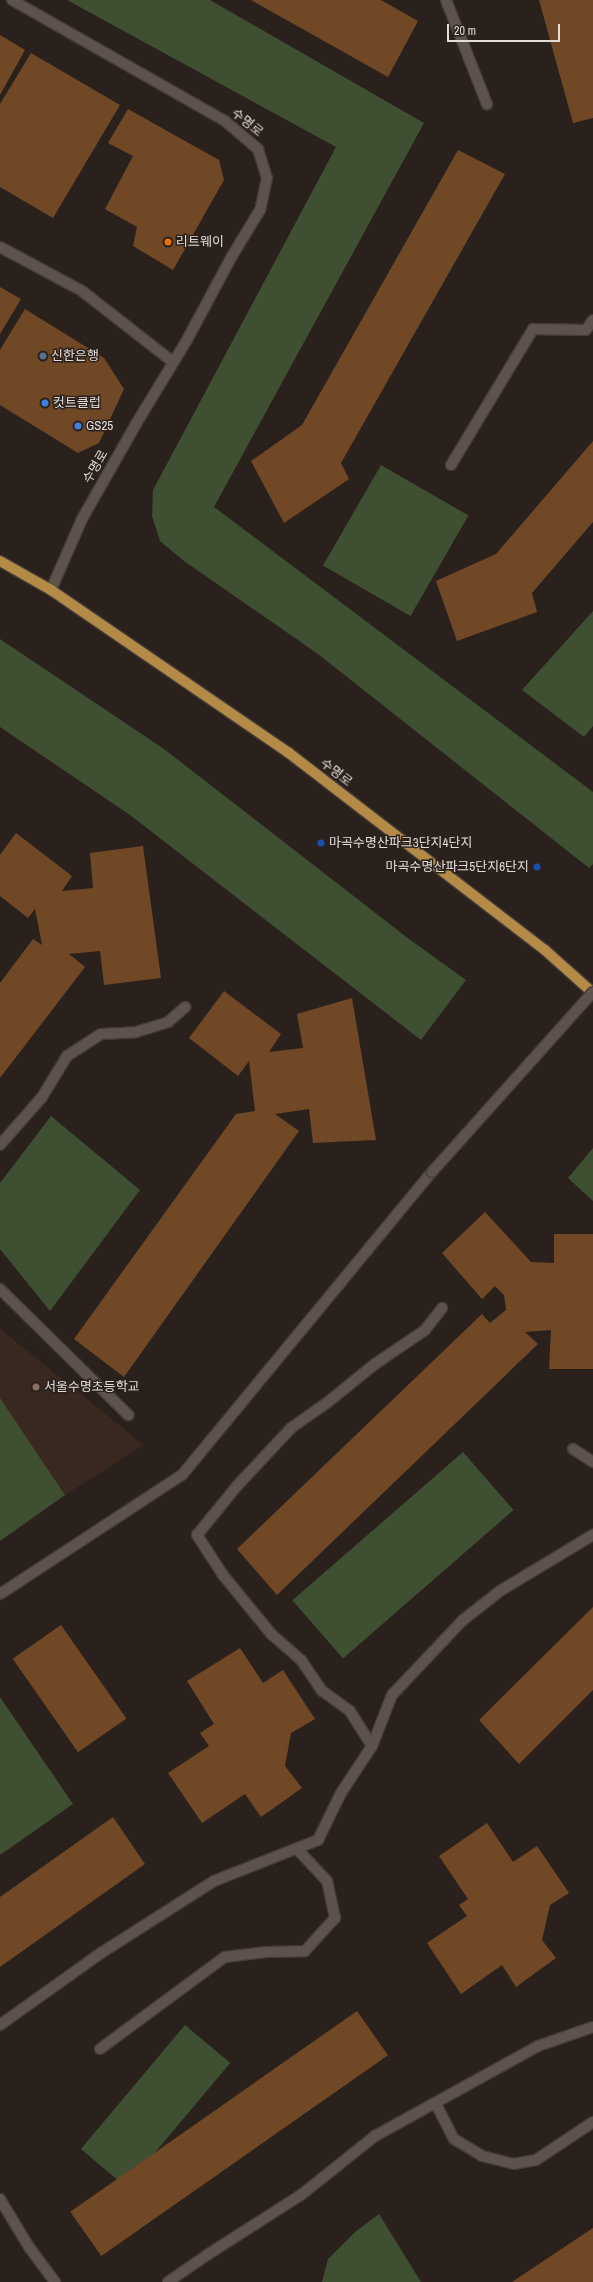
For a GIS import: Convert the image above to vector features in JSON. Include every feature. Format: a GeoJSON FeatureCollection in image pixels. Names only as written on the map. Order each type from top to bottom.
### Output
{"type":"FeatureCollection","features":[{"type":"Feature","properties":{"kind":"main road","name":"수명로"},"geometry":{"type":"LineString","coordinates":[[0,561],[51,590],[288,753],[545,950],[593,992]]}},
{"type":"Feature","properties":{"kind":"street","name":"수명로"},"geometry":{"type":"LineString","coordinates":[[12,0],[225,121],[258,149],[267,178],[260,210],[232,256],[173,362],[82,519],[51,590]]}},
{"type":"Feature","properties":{"kind":"street"},"geometry":{"type":"LineString","coordinates":[[446,0],[487,104]]}},
{"type":"Feature","properties":{"kind":"street"},"geometry":{"type":"LineString","coordinates":[[0,247],[82,291],[173,362]]}},
{"type":"Feature","properties":{"kind":"street"},"geometry":{"type":"LineString","coordinates":[[451,466],[533,329],[586,330],[593,320]]}},
{"type":"Feature","properties":{"kind":"street"},"geometry":{"type":"LineString","coordinates":[[0,1594],[182,1475],[432,1172],[593,992]]}},
{"type":"Feature","properties":{"kind":"street"},"geometry":{"type":"LineString","coordinates":[[0,1146],[42,1097],[68,1056],[101,1034],[136,1032],[168,1022],[185,1007]]}},
{"type":"Feature","properties":{"kind":"street"},"geometry":{"type":"LineString","coordinates":[[0,1289],[128,1415]]}},
{"type":"Feature","properties":{"kind":"street"},"geometry":{"type":"LineString","coordinates":[[372,1746],[350,1711],[322,1691],[301,1660],[272,1635],[223,1575],[197,1535],[237,1486],[291,1428],[328,1402],[375,1364],[425,1330],[442,1308]]}},
{"type":"Feature","properties":{"kind":"street"},"geometry":{"type":"LineString","coordinates":[[573,1449],[593,1462]]}},
{"type":"Feature","properties":{"kind":"street"},"geometry":{"type":"LineString","coordinates":[[0,2025],[101,1953],[214,1880],[318,1840],[341,1793],[372,1746],[392,1695],[463,1620],[500,1590],[593,1535]]}},
{"type":"Feature","properties":{"kind":"street"},"geometry":{"type":"LineString","coordinates":[[100,2049],[225,1957],[266,1952],[305,1952],[335,1918],[327,1881],[297,1849]]}},
{"type":"Feature","properties":{"kind":"street"},"geometry":{"type":"LineString","coordinates":[[168,2282],[207,2255],[301,2195],[376,2136],[538,2046],[593,2027]]}},
{"type":"Feature","properties":{"kind":"street"},"geometry":{"type":"LineString","coordinates":[[436,2104],[454,2139],[482,2156],[512,2164],[536,2160],[593,2122]]}},
{"type":"Feature","properties":{"kind":"street"},"geometry":{"type":"LineString","coordinates":[[0,2199],[29,2247],[55,2282]]}},
{"type":"Feature","properties":{"kind":"shaded area","name":"서울수명초등학교"},"geometry":{"type":"Polygon","coordinates":[[[0,1329],[144,1445],[65,1495],[0,1541],[0,1329]]]}},
{"type":"Feature","properties":{"kind":"green space"},"geometry":{"type":"Polygon","coordinates":[[[67,0],[210,0],[424,123],[214,507],[593,792],[593,864],[589,868],[318,654],[184,561],[160,541],[152,516],[153,490],[336,147],[67,0]]]}},
{"type":"Feature","properties":{"kind":"green space"},"geometry":{"type":"Polygon","coordinates":[[[381,465],[468,516],[410,616],[323,565],[381,465]]]}},
{"type":"Feature","properties":{"kind":"green space"},"geometry":{"type":"Polygon","coordinates":[[[593,611],[593,726],[584,737],[522,690],[593,611]]]}},
{"type":"Feature","properties":{"kind":"green space"},"geometry":{"type":"Polygon","coordinates":[[[0,639],[164,749],[409,939],[466,980],[421,1040],[130,815],[0,727],[0,639]]]}},
{"type":"Feature","properties":{"kind":"green space"},"geometry":{"type":"Polygon","coordinates":[[[51,1116],[140,1190],[50,1311],[0,1249],[0,1183],[51,1116]]]}},
{"type":"Feature","properties":{"kind":"green space"},"geometry":{"type":"Polygon","coordinates":[[[593,1148],[593,1201],[568,1178],[593,1148]]]}},
{"type":"Feature","properties":{"kind":"green space"},"geometry":{"type":"Polygon","coordinates":[[[0,1398],[65,1495],[0,1541],[0,1398]]]}},
{"type":"Feature","properties":{"kind":"green space"},"geometry":{"type":"Polygon","coordinates":[[[463,1452],[514,1510],[343,1658],[292,1600],[463,1452]]]}},
{"type":"Feature","properties":{"kind":"green space"},"geometry":{"type":"Polygon","coordinates":[[[0,1697],[73,1804],[0,1855],[0,1697]]]}},
{"type":"Feature","properties":{"kind":"green space"},"geometry":{"type":"Polygon","coordinates":[[[185,2025],[230,2063],[126,2187],[81,2149],[185,2025]]]}},
{"type":"Feature","properties":{"kind":"green space"},"geometry":{"type":"Polygon","coordinates":[[[379,2214],[421,2282],[322,2282],[328,2259],[355,2232],[379,2214]]]}},
{"type":"Feature","properties":{"kind":"building"},"geometry":{"type":"Polygon","coordinates":[[[251,0],[381,0],[418,21],[388,77],[251,0]]]}},
{"type":"Feature","properties":{"kind":"building"},"geometry":{"type":"Polygon","coordinates":[[[539,0],[593,0],[593,118],[573,123],[539,0]]]}},
{"type":"Feature","properties":{"kind":"building"},"geometry":{"type":"Polygon","coordinates":[[[0,35],[25,50],[0,95],[0,35]]]}},
{"type":"Feature","properties":{"kind":"building"},"geometry":{"type":"Polygon","coordinates":[[[31,53],[120,105],[53,218],[0,187],[0,104],[31,53]]]}},
{"type":"Feature","properties":{"kind":"building"},"geometry":{"type":"Polygon","coordinates":[[[128,109],[219,160],[224,180],[173,270],[133,246],[137,227],[105,209],[133,156],[108,143],[128,109]]]}},
{"type":"Feature","properties":{"kind":"building"},"geometry":{"type":"Polygon","coordinates":[[[458,150],[505,174],[341,463],[349,479],[284,523],[251,461],[302,425],[458,150]]]}},
{"type":"Feature","properties":{"kind":"building"},"geometry":{"type":"Polygon","coordinates":[[[0,287],[21,299],[0,334],[0,287]]]}},
{"type":"Feature","properties":{"kind":"building"},"geometry":{"type":"Polygon","coordinates":[[[25,309],[104,358],[124,389],[99,443],[78,453],[0,405],[0,350],[25,309]]]}},
{"type":"Feature","properties":{"kind":"building"},"geometry":{"type":"Polygon","coordinates":[[[593,441],[593,522],[532,593],[537,612],[457,641],[436,581],[496,554],[593,441]]]}},
{"type":"Feature","properties":{"kind":"building"},"geometry":{"type":"Polygon","coordinates":[[[16,833],[72,876],[62,891],[93,888],[90,853],[143,846],[161,978],[104,985],[100,951],[69,954],[85,967],[0,1078],[0,983],[33,939],[42,945],[35,909],[28,918],[0,896],[0,855],[16,833]]]}},
{"type":"Feature","properties":{"kind":"building"},"geometry":{"type":"Polygon","coordinates":[[[224,991],[281,1034],[269,1052],[303,1048],[297,1014],[352,998],[376,1140],[313,1143],[309,1109],[275,1114],[299,1131],[124,1377],[74,1339],[236,1114],[255,1111],[249,1061],[238,1076],[189,1038],[224,991]]]}},
{"type":"Feature","properties":{"kind":"building"},"geometry":{"type":"Polygon","coordinates":[[[485,1212],[531,1262],[554,1263],[554,1234],[593,1234],[593,1369],[549,1369],[551,1330],[525,1332],[538,1344],[277,1595],[237,1549],[482,1314],[490,1323],[506,1310],[504,1295],[495,1286],[482,1299],[442,1253],[485,1212]]]}},
{"type":"Feature","properties":{"kind":"building"},"geometry":{"type":"Polygon","coordinates":[[[593,1607],[593,1690],[519,1764],[479,1720],[593,1607]]]}},
{"type":"Feature","properties":{"kind":"building"},"geometry":{"type":"Polygon","coordinates":[[[61,1625],[126,1718],[78,1752],[13,1659],[61,1625]]]}},
{"type":"Feature","properties":{"kind":"building"},"geometry":{"type":"Polygon","coordinates":[[[240,1648],[263,1683],[283,1670],[315,1719],[291,1733],[285,1766],[302,1788],[261,1817],[245,1794],[202,1823],[168,1773],[209,1746],[200,1733],[214,1724],[187,1681],[240,1648]]]}},
{"type":"Feature","properties":{"kind":"building"},"geometry":{"type":"Polygon","coordinates":[[[113,1817],[145,1864],[0,1967],[0,1897],[113,1817]]]}},
{"type":"Feature","properties":{"kind":"building"},"geometry":{"type":"Polygon","coordinates":[[[487,1823],[513,1862],[537,1846],[569,1893],[550,1905],[542,1940],[556,1958],[516,1987],[502,1965],[461,1994],[427,1943],[467,1916],[459,1905],[468,1899],[439,1856],[487,1823]]]}},
{"type":"Feature","properties":{"kind":"building"},"geometry":{"type":"Polygon","coordinates":[[[357,2011],[388,2055],[101,2256],[70,2212],[357,2011]]]}},
{"type":"Feature","properties":{"kind":"building"},"geometry":{"type":"Polygon","coordinates":[[[593,2228],[593,2282],[512,2282],[593,2228]]]}},
{"type":"Feature","properties":{"kind":"place","name":"리트웨이"},"geometry":{"type":"Point","coordinates":[168,242]}},
{"type":"Feature","properties":{"kind":"place","name":"신한은행"},"geometry":{"type":"Point","coordinates":[43,356]}},
{"type":"Feature","properties":{"kind":"place","name":"컷트클럽"},"geometry":{"type":"Point","coordinates":[45,403]}},
{"type":"Feature","properties":{"kind":"place","name":"GS25"},"geometry":{"type":"Point","coordinates":[78,426]}},
{"type":"Feature","properties":{"kind":"place","name":"마곡수명산파크3단지4단지"},"geometry":{"type":"Point","coordinates":[321,843]}},
{"type":"Feature","properties":{"kind":"place","name":"마곡수명산파크5단지6단지"},"geometry":{"type":"Point","coordinates":[537,867]}},
{"type":"Feature","properties":{"kind":"place","name":"서울수명초등학교"},"geometry":{"type":"Point","coordinates":[36,1387]}}]}
